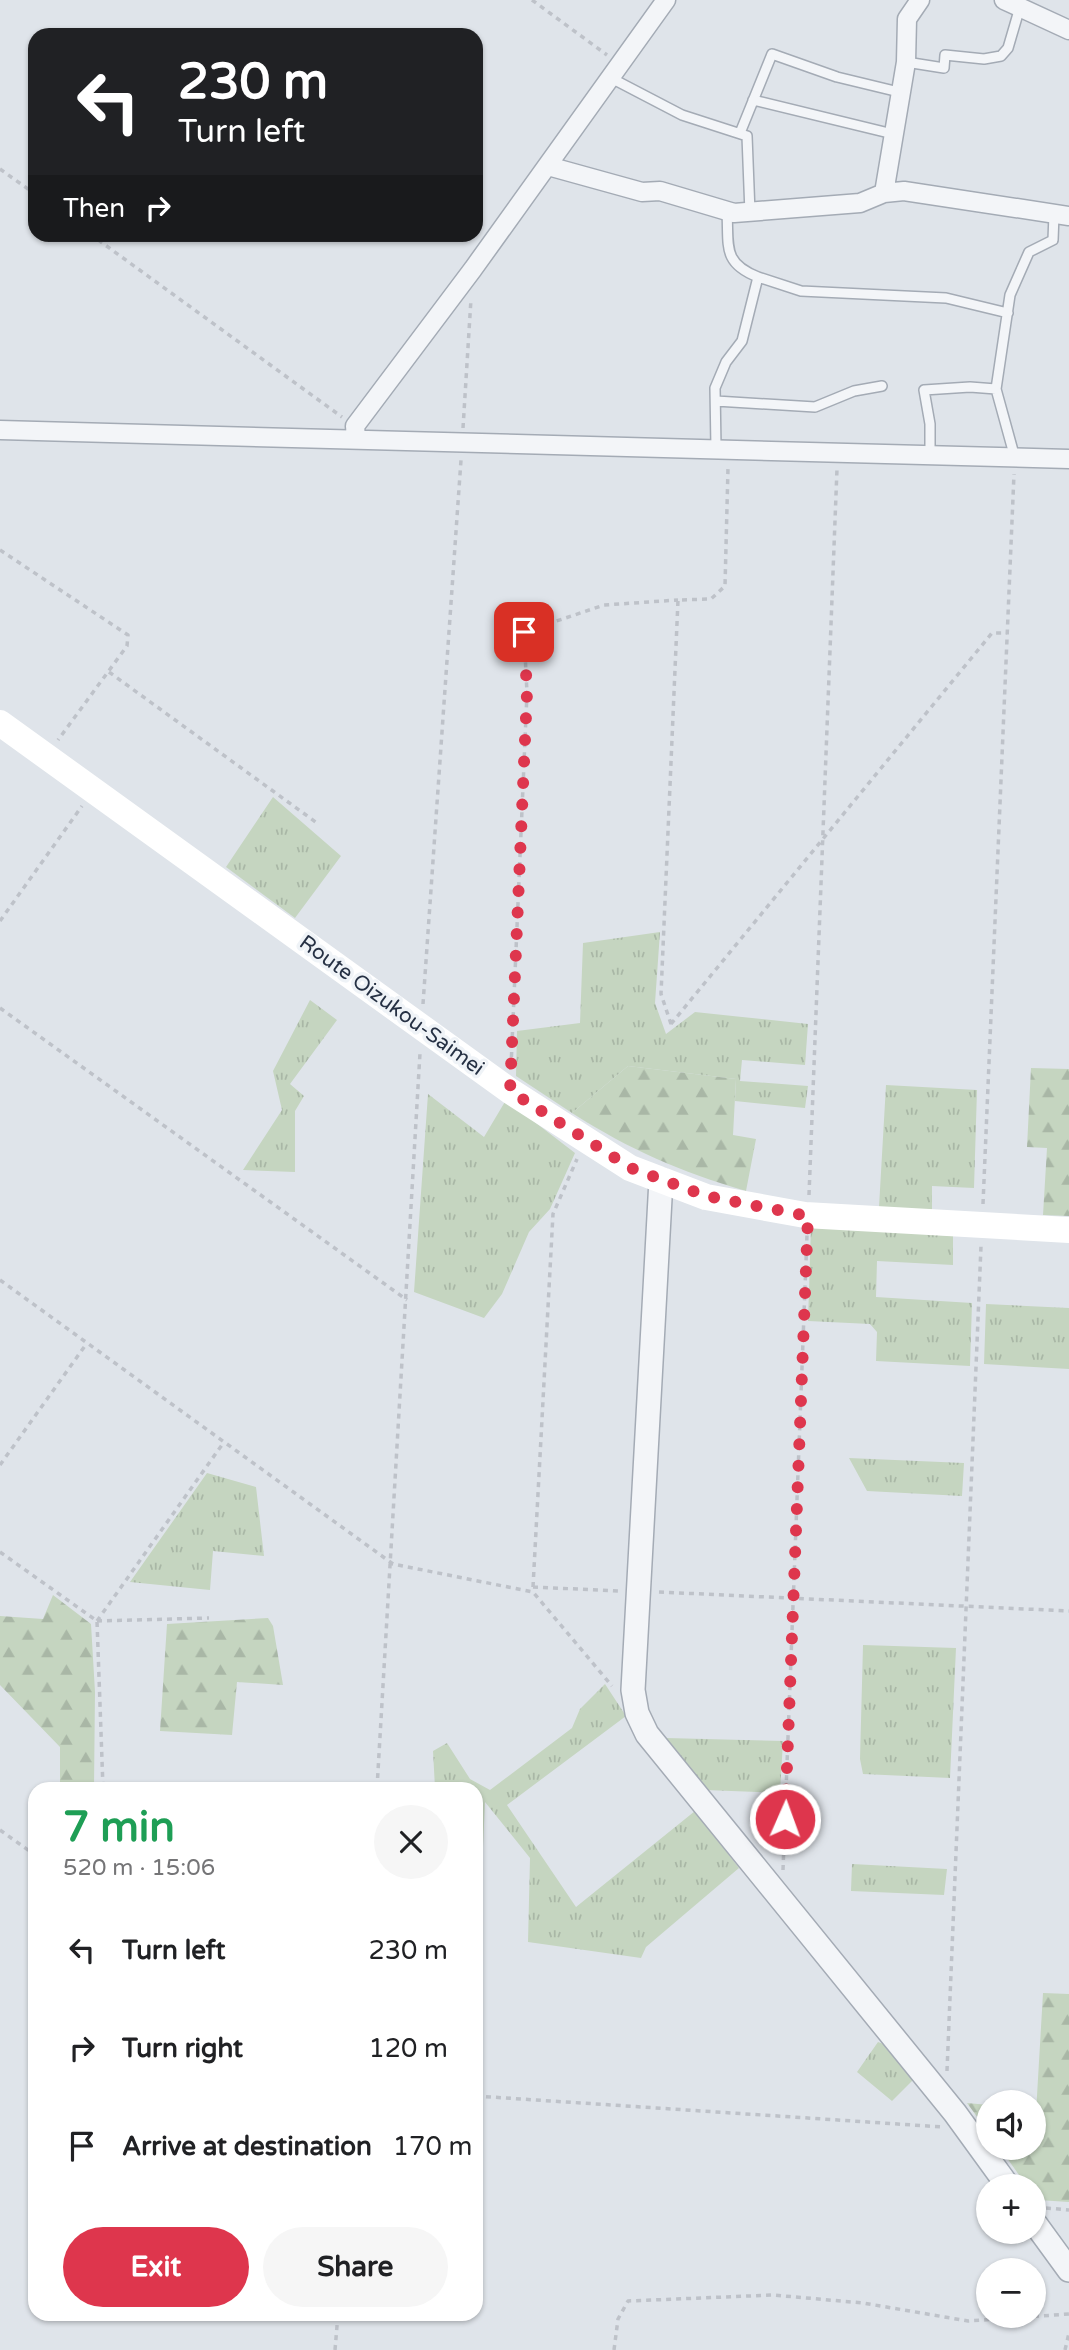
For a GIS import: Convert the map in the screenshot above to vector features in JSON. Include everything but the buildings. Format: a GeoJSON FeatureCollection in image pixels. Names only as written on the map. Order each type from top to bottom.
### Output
{"type":"FeatureCollection","features":[{"type":"Feature","properties":{"kind":"main road","name":"Route Oizukou-Saimei"},"geometry":{"type":"LineString","coordinates":[[0,723],[510,1091],[631,1168],[726,1201],[808,1216],[1069,1230]]}},
{"type":"Feature","properties":{"kind":"street"},"geometry":{"type":"LineString","coordinates":[[356,432],[666,0]]}},
{"type":"Feature","properties":{"kind":"street"},"geometry":{"type":"LineString","coordinates":[[884,193],[906,62],[907,19],[920,0]]}},
{"type":"Feature","properties":{"kind":"street"},"geometry":{"type":"LineString","coordinates":[[1012,4],[1069,30]]}},
{"type":"Feature","properties":{"kind":"street"},"geometry":{"type":"LineString","coordinates":[[548,166],[642,192],[660,191],[727,212],[750,213],[860,203],[884,193],[904,191],[1062,215]]}},
{"type":"Feature","properties":{"kind":"street"},"geometry":{"type":"LineString","coordinates":[[0,430],[356,432],[723,448],[1069,459]]}},
{"type":"Feature","properties":{"kind":"street"},"geometry":{"type":"LineString","coordinates":[[661,1180],[633,1690],[637,1713],[647,1734],[772,1886],[999,2174]]}},
{"type":"Feature","properties":{"kind":"street"},"geometry":{"type":"LineString","coordinates":[[1046,2238],[1069,2270]]}},
{"type":"Feature","properties":{"kind":"lane"},"geometry":{"type":"LineString","coordinates":[[906,62],[944,68],[945,55],[984,59],[1001,56],[1008,48],[1012,4]]}},
{"type":"Feature","properties":{"kind":"lane"},"geometry":{"type":"LineString","coordinates":[[740,134],[772,54],[837,77],[899,92]]}},
{"type":"Feature","properties":{"kind":"lane"},"geometry":{"type":"LineString","coordinates":[[616,71],[682,115],[747,136],[750,213]]}},
{"type":"Feature","properties":{"kind":"lane"},"geometry":{"type":"LineString","coordinates":[[753,100],[893,134]]}},
{"type":"Feature","properties":{"kind":"lane"},"geometry":{"type":"LineString","coordinates":[[727,212],[730,258],[738,269],[801,291],[946,298],[1008,313]]}},
{"type":"Feature","properties":{"kind":"lane"},"geometry":{"type":"LineString","coordinates":[[1015,458],[996,389],[1010,295],[1029,252],[1052,240],[1062,215]]}},
{"type":"Feature","properties":{"kind":"lane"},"geometry":{"type":"LineString","coordinates":[[723,448],[715,388],[726,362],[742,341],[758,276]]}},
{"type":"Feature","properties":{"kind":"lane"},"geometry":{"type":"LineString","coordinates":[[716,401],[815,407],[854,391],[882,386]]}},
{"type":"Feature","properties":{"kind":"lane"},"geometry":{"type":"LineString","coordinates":[[930,455],[930,424],[924,390],[970,387],[996,389]]}},
{"type":"Feature","properties":{"kind":"path"},"geometry":{"type":"LineString","coordinates":[[531,0],[616,71]]}},
{"type":"Feature","properties":{"kind":"path"},"geometry":{"type":"LineString","coordinates":[[0,169],[28,189]]}},
{"type":"Feature","properties":{"kind":"path"},"geometry":{"type":"LineString","coordinates":[[101,242],[356,432]]}},
{"type":"Feature","properties":{"kind":"path"},"geometry":{"type":"LineString","coordinates":[[510,1091],[527,693],[524,632],[604,605],[711,599],[724,586],[723,448]]}},
{"type":"Feature","properties":{"kind":"path"},"geometry":{"type":"LineString","coordinates":[[772,1886],[782,1874],[838,452]]}},
{"type":"Feature","properties":{"kind":"path"},"geometry":{"type":"LineString","coordinates":[[940,2096],[947,2069],[1015,458]]}},
{"type":"Feature","properties":{"kind":"path"},"geometry":{"type":"LineString","coordinates":[[0,550],[128,635],[127,646],[46,756]]}},
{"type":"Feature","properties":{"kind":"path"},"geometry":{"type":"LineString","coordinates":[[678,600],[661,994],[671,1024],[992,633],[1007,634]]}},
{"type":"Feature","properties":{"kind":"path"},"geometry":{"type":"LineString","coordinates":[[108,672],[317,823]]}},
{"type":"Feature","properties":{"kind":"path"},"geometry":{"type":"LineString","coordinates":[[0,921],[94,790]]}},
{"type":"Feature","properties":{"kind":"path"},"geometry":{"type":"LineString","coordinates":[[0,1008],[407,1300]]}},
{"type":"Feature","properties":{"kind":"path"},"geometry":{"type":"LineString","coordinates":[[585,1141],[553,1214],[533,1590],[637,1713]]}},
{"type":"Feature","properties":{"kind":"path"},"geometry":{"type":"LineString","coordinates":[[0,1280],[393,1564],[533,1590],[793,1598],[1069,1611]]}},
{"type":"Feature","properties":{"kind":"path"},"geometry":{"type":"LineString","coordinates":[[0,1465],[87,1343]]}},
{"type":"Feature","properties":{"kind":"path"},"geometry":{"type":"LineString","coordinates":[[103,1782],[97,1621],[224,1442]]}},
{"type":"Feature","properties":{"kind":"path"},"geometry":{"type":"LineString","coordinates":[[0,1552],[97,1621],[209,1618]]}},
{"type":"Feature","properties":{"kind":"path"},"geometry":{"type":"LineString","coordinates":[[0,1830],[28,1850]]}},
{"type":"Feature","properties":{"kind":"path"},"geometry":{"type":"LineString","coordinates":[[483,2096],[966,2129]]}},
{"type":"Feature","properties":{"kind":"path"},"geometry":{"type":"LineString","coordinates":[[614,2350],[618,2319],[628,2301],[773,2295],[863,2303],[968,2321],[1069,2314]]}},
{"type":"Feature","properties":{"kind":"path"},"geometry":{"type":"LineString","coordinates":[[335,2350],[337,2321]]}},
{"type":"Feature","properties":{"kind":"path"},"geometry":{"type":"LineString","coordinates":[[1065,2350],[1069,2333]]}},
{"type":"Feature","properties":{"kind":"green space"},"geometry":{"type":"Polygon","coordinates":[[[273,797],[341,856],[295,918],[226,867],[273,797]]]}},
{"type":"Feature","properties":{"kind":"green space"},"geometry":{"type":"Polygon","coordinates":[[[660,932],[655,1003],[666,1034],[695,1012],[808,1024],[805,1065],[742,1060],[740,1081],[808,1086],[805,1108],[735,1101],[736,1079],[628,1066],[572,1113],[516,1076],[517,1031],[580,1023],[583,943],[660,932]]]}},
{"type":"Feature","properties":{"kind":"green space"},"geometry":{"type":"Polygon","coordinates":[[[310,1000],[337,1020],[290,1084],[304,1096],[295,1111],[295,1172],[243,1170],[282,1110],[273,1071],[310,1000]]]}},
{"type":"Feature","properties":{"kind":"green space"},"geometry":{"type":"Polygon","coordinates":[[[628,1066],[736,1079],[733,1135],[756,1139],[746,1191],[656,1159],[572,1113],[628,1066]]]}},
{"type":"Feature","properties":{"kind":"green space"},"geometry":{"type":"Polygon","coordinates":[[[1031,1068],[1069,1069],[1069,1216],[1043,1215],[1047,1148],[1027,1147],[1031,1068]]]}},
{"type":"Feature","properties":{"kind":"green space"},"geometry":{"type":"Polygon","coordinates":[[[886,1085],[977,1090],[974,1188],[932,1186],[932,1211],[879,1207],[886,1085]]]}},
{"type":"Feature","properties":{"kind":"green space"},"geometry":{"type":"Polygon","coordinates":[[[428,1094],[484,1137],[506,1100],[575,1153],[550,1209],[529,1232],[502,1294],[484,1318],[414,1292],[428,1094]]]}},
{"type":"Feature","properties":{"kind":"green space"},"geometry":{"type":"Polygon","coordinates":[[[811,1226],[953,1236],[953,1265],[877,1261],[876,1297],[972,1303],[970,1366],[876,1361],[877,1332],[870,1324],[808,1321],[811,1226]]]}},
{"type":"Feature","properties":{"kind":"green space"},"geometry":{"type":"Polygon","coordinates":[[[986,1304],[1069,1308],[1069,1369],[984,1364],[986,1304]]]}},
{"type":"Feature","properties":{"kind":"green space"},"geometry":{"type":"Polygon","coordinates":[[[849,1458],[964,1463],[962,1496],[867,1491],[849,1458]]]}},
{"type":"Feature","properties":{"kind":"green space"},"geometry":{"type":"Polygon","coordinates":[[[207,1473],[256,1487],[264,1556],[213,1551],[210,1590],[130,1582],[207,1473]]]}},
{"type":"Feature","properties":{"kind":"green space"},"geometry":{"type":"Polygon","coordinates":[[[53,1595],[91,1624],[95,1692],[94,1782],[60,1782],[60,1747],[0,1685],[0,1616],[43,1619],[53,1595]]]}},
{"type":"Feature","properties":{"kind":"green space"},"geometry":{"type":"Polygon","coordinates":[[[268,1618],[273,1626],[283,1685],[237,1682],[232,1735],[160,1731],[167,1624],[268,1618]]]}},
{"type":"Feature","properties":{"kind":"green space"},"geometry":{"type":"Polygon","coordinates":[[[863,1645],[956,1648],[950,1778],[863,1774],[860,1759],[863,1645]]]}},
{"type":"Feature","properties":{"kind":"green space"},"geometry":{"type":"Polygon","coordinates":[[[605,1684],[626,1716],[507,1805],[576,1907],[695,1811],[739,1868],[646,1947],[641,1958],[528,1942],[530,1858],[485,1802],[483,1847],[483,1786],[490,1790],[572,1728],[580,1709],[605,1684]]]}},
{"type":"Feature","properties":{"kind":"green space"},"geometry":{"type":"Polygon","coordinates":[[[666,1738],[783,1741],[780,1793],[705,1790],[666,1738]]]}},
{"type":"Feature","properties":{"kind":"green space"},"geometry":{"type":"Polygon","coordinates":[[[447,1743],[470,1779],[475,1782],[435,1782],[433,1751],[447,1743]]]}},
{"type":"Feature","properties":{"kind":"green space"},"geometry":{"type":"Polygon","coordinates":[[[852,1864],[947,1869],[944,1895],[851,1891],[852,1864]]]}},
{"type":"Feature","properties":{"kind":"green space"},"geometry":{"type":"Polygon","coordinates":[[[1043,1993],[1069,1994],[1069,2202],[1046,2201],[1046,2174],[1018,2174],[1008,2160],[1046,2160],[1046,2090],[1037,2090],[1043,1993]]]}},
{"type":"Feature","properties":{"kind":"green space"},"geometry":{"type":"Polygon","coordinates":[[[878,2042],[889,2046],[915,2078],[892,2101],[857,2072],[878,2042]]]}},
{"type":"Feature","properties":{"kind":"green space"},"geometry":{"type":"Polygon","coordinates":[[[967,2103],[976,2104],[976,2115],[967,2103]]]}},
{"type":"Feature","properties":{"kind":"route"},"geometry":{"type":"LineString","coordinates":[[524,632],[527,693],[510,1091],[605,1154],[631,1168],[735,1204],[808,1216],[785,1819]]}}]}
